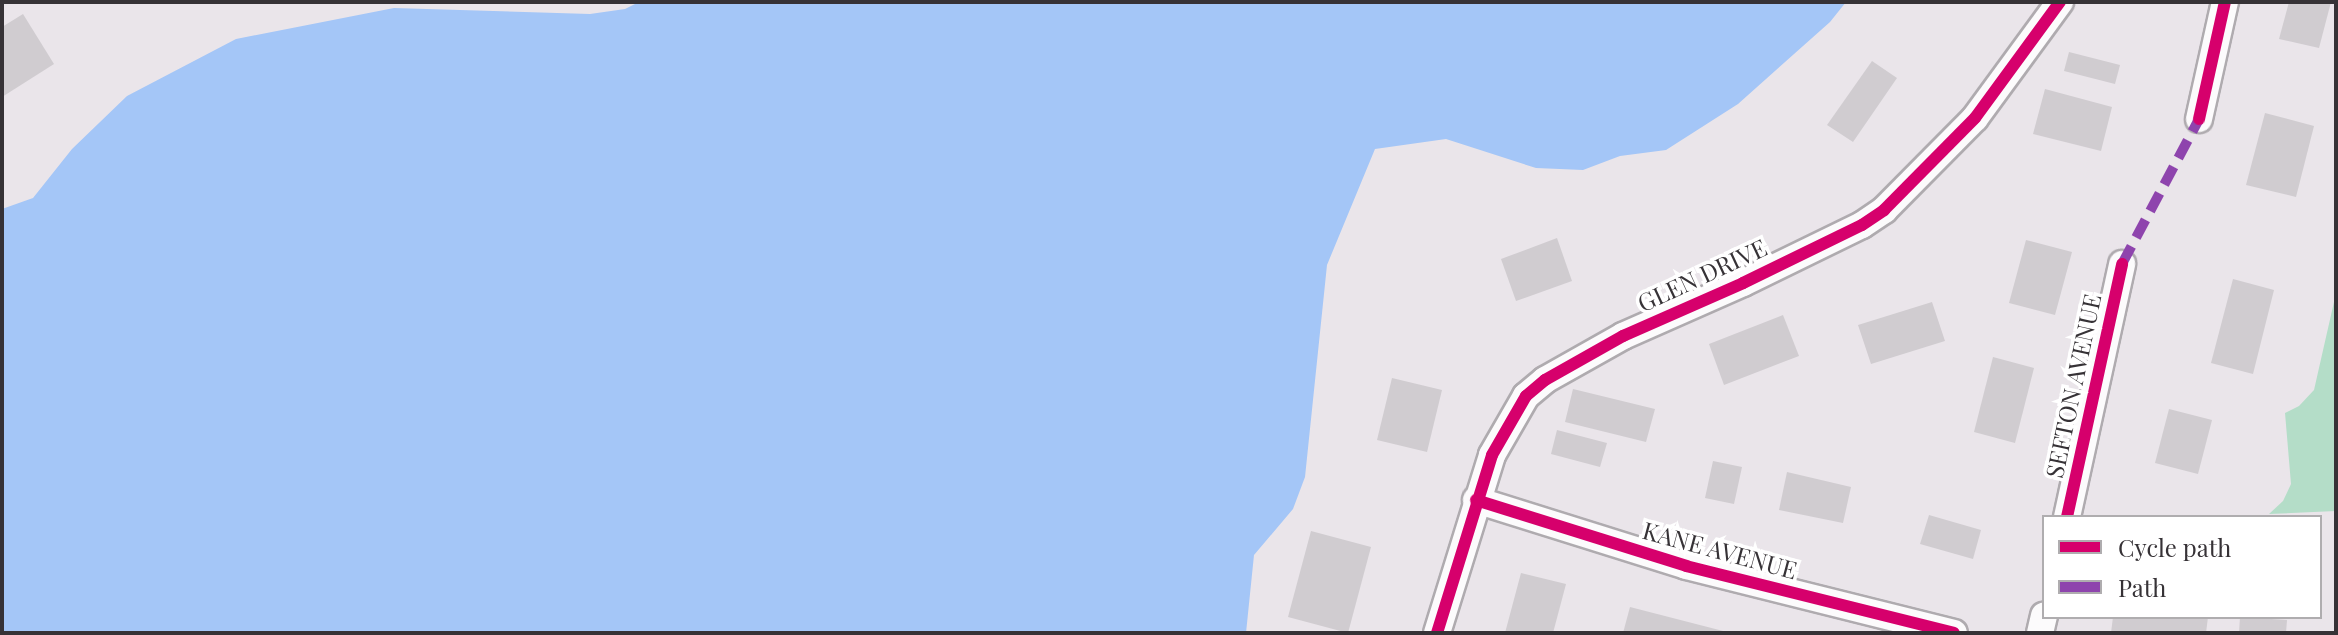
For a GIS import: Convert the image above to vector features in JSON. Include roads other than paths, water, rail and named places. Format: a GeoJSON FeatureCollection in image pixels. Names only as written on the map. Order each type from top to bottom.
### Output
{"type":"FeatureCollection","features":[{"type":"Feature","properties":{"kind":"street","name":"GLEN DRIVE"},"geometry":{"type":"LineString","coordinates":[[1437,633],[1492,455],[1526,396],[1545,380],[1623,336],[1743,283],[1862,225],[1884,210],[1975,118],[2060,2]]}},
{"type":"Feature","properties":{"kind":"street"},"geometry":{"type":"LineString","coordinates":[[2199,119],[2225,2]]}},
{"type":"Feature","properties":{"kind":"street","name":"SEFTON AVENUE"},"geometry":{"type":"LineString","coordinates":[[2067,515],[2122,264]]}},
{"type":"Feature","properties":{"kind":"street","name":"KANE AVENUE"},"geometry":{"type":"LineString","coordinates":[[1476,500],[1686,566],[1954,633]]}},
{"type":"Feature","properties":{"kind":"water"},"geometry":{"type":"Polygon","coordinates":[[[639,2],[1846,2],[1830,22],[1738,104],[1666,150],[1620,156],[1583,170],[1536,168],[1446,139],[1375,149],[1327,265],[1305,477],[1293,509],[1254,555],[1246,633],[2,633],[2,209],[33,198],[72,149],[127,96],[236,39],[394,8],[590,14],[625,9],[639,2]]]}}]}
